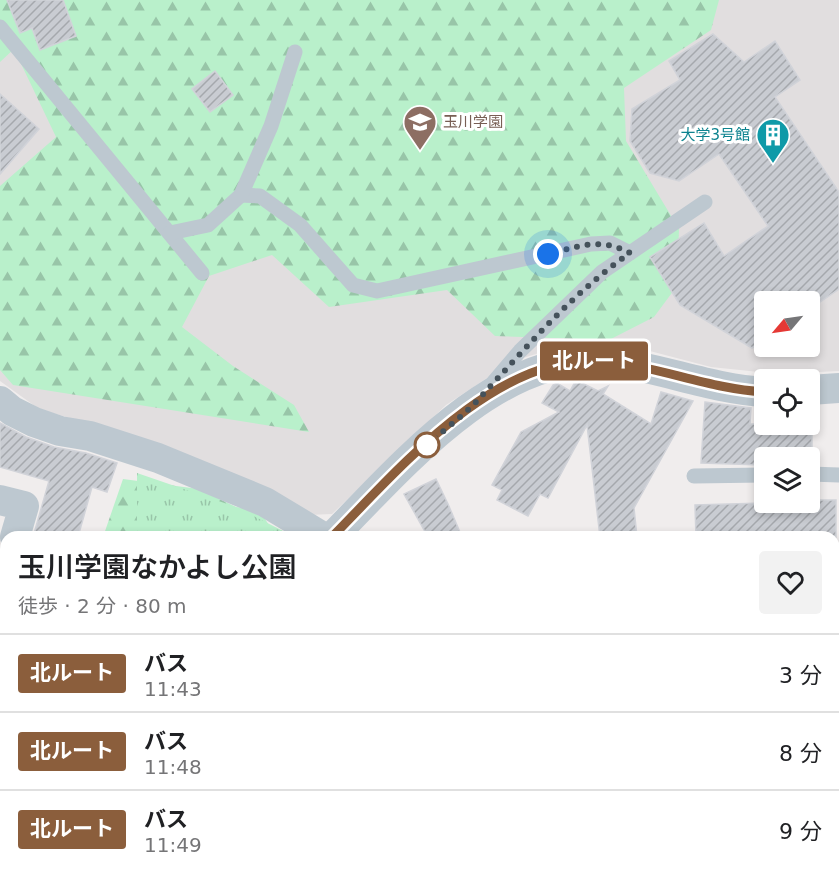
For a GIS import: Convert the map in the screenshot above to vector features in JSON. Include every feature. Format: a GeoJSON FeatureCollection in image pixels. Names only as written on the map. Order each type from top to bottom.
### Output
{"type":"FeatureCollection","features":[{"type":"Feature","properties":{"kind":"street"},"geometry":{"type":"LineString","coordinates":[[338,531],[458,416],[518,377],[558,364],[619,363],[739,390],[754,391]]}},
{"type":"Feature","properties":{"kind":"street"},"geometry":{"type":"LineString","coordinates":[[820,389],[839,388]]}},
{"type":"Feature","properties":{"kind":"street"},"geometry":{"type":"LineString","coordinates":[[0,401],[12,411],[34,422],[60,431],[90,436],[158,458],[265,502],[313,531]]}},
{"type":"Feature","properties":{"kind":"street"},"geometry":{"type":"LineString","coordinates":[[0,500],[24,506],[17,531]]}},
{"type":"Feature","properties":{"kind":"lane"},"geometry":{"type":"LineString","coordinates":[[0,27],[202,273]]}},
{"type":"Feature","properties":{"kind":"lane"},"geometry":{"type":"LineString","coordinates":[[170,233],[208,225],[241,195],[271,126],[295,52]]}},
{"type":"Feature","properties":{"kind":"lane"},"geometry":{"type":"LineString","coordinates":[[241,195],[260,196],[300,225],[353,285],[377,291],[591,244],[610,243],[630,253]]}},
{"type":"Feature","properties":{"kind":"lane"},"geometry":{"type":"LineString","coordinates":[[475,403],[520,351],[602,272],[705,202]]}},
{"type":"Feature","properties":{"kind":"lane"},"geometry":{"type":"LineString","coordinates":[[820,474],[839,475]]}},
{"type":"Feature","properties":{"kind":"lane"},"geometry":{"type":"LineString","coordinates":[[694,476],[754,475]]}},
{"type":"Feature","properties":{"kind":"shaded area","name":"玉川学園"},"geometry":{"type":"Polygon","coordinates":[[[0,0],[839,0],[839,371],[754,369],[754,372],[711,367],[646,350],[606,345],[559,347],[513,361],[446,405],[332,514],[307,515],[152,442],[39,409],[0,381],[0,0]]]}},
{"type":"Feature","properties":{"kind":"green space","name":"玉川学園"},"geometry":{"type":"Polygon","coordinates":[[[0,0],[719,0],[711,30],[624,88],[626,141],[679,229],[677,286],[654,317],[609,340],[495,336],[447,290],[329,307],[272,255],[209,276],[182,327],[233,366],[294,405],[309,432],[13,385],[0,370],[0,186],[56,137],[14,49],[0,62],[0,0]]]}},
{"type":"Feature","properties":{"kind":"green space"},"geometry":{"type":"Polygon","coordinates":[[[137,473],[236,507],[283,531],[137,531],[137,473]]]}},
{"type":"Feature","properties":{"kind":"green space"},"geometry":{"type":"Polygon","coordinates":[[[123,479],[199,489],[236,507],[259,510],[273,531],[105,531],[123,479]]]}},
{"type":"Feature","properties":{"kind":"building"},"geometry":{"type":"Polygon","coordinates":[[[7,0],[63,0],[76,36],[40,50],[32,28],[20,33],[7,0]]]}},
{"type":"Feature","properties":{"kind":"building","name":"大学3号館"},"geometry":{"type":"Polygon","coordinates":[[[713,34],[744,62],[775,41],[800,80],[775,97],[839,192],[839,289],[820,302],[820,291],[754,291],[754,347],[752,348],[680,305],[650,257],[704,223],[724,256],[768,226],[719,154],[679,181],[650,173],[630,141],[632,109],[680,80],[669,61],[713,34]]]}},
{"type":"Feature","properties":{"kind":"building"},"geometry":{"type":"Polygon","coordinates":[[[215,71],[233,95],[210,112],[192,89],[215,71]]]}},
{"type":"Feature","properties":{"kind":"building"},"geometry":{"type":"Polygon","coordinates":[[[0,94],[39,129],[0,174],[0,94]]]}},
{"type":"Feature","properties":{"kind":"building"},"geometry":{"type":"Polygon","coordinates":[[[576,380],[598,391],[608,386],[603,394],[651,424],[661,392],[693,401],[634,508],[636,531],[599,531],[587,425],[548,498],[540,494],[528,516],[497,500],[502,490],[492,485],[521,432],[559,412],[542,403],[553,385],[557,383],[570,391],[576,380]]]}},
{"type":"Feature","properties":{"kind":"building"},"geometry":{"type":"Polygon","coordinates":[[[705,402],[751,408],[750,424],[754,424],[754,435],[812,435],[812,447],[754,447],[754,465],[701,463],[705,402]]]}},
{"type":"Feature","properties":{"kind":"building"},"geometry":{"type":"Polygon","coordinates":[[[0,423],[26,437],[54,447],[86,453],[117,463],[107,492],[92,487],[80,531],[35,531],[49,481],[0,467],[0,423]]]}},
{"type":"Feature","properties":{"kind":"building"},"geometry":{"type":"Polygon","coordinates":[[[436,479],[459,531],[425,531],[404,494],[436,479]]]}},
{"type":"Feature","properties":{"kind":"building"},"geometry":{"type":"Polygon","coordinates":[[[820,500],[836,500],[836,531],[696,531],[695,505],[754,503],[754,513],[820,513],[820,500]]]}},
{"type":"Feature","properties":{"kind":"bus line","name":"北ルート"},"geometry":{"type":"LineString","coordinates":[[338,531],[458,416],[518,377],[558,364],[598,361],[619,363],[703,383],[754,391]]}},
{"type":"Feature","properties":{"kind":"place","name":"玉川学園"},"geometry":{"type":"Point","coordinates":[420,151]}},
{"type":"Feature","properties":{"kind":"place","name":"大学3号館"},"geometry":{"type":"Point","coordinates":[773,164]}},
{"type":"Feature","properties":{"kind":"route"},"geometry":{"type":"LineString","coordinates":[[427,445],[475,403],[520,351],[602,272],[630,253],[610,243],[591,244],[548,254]]}}]}
